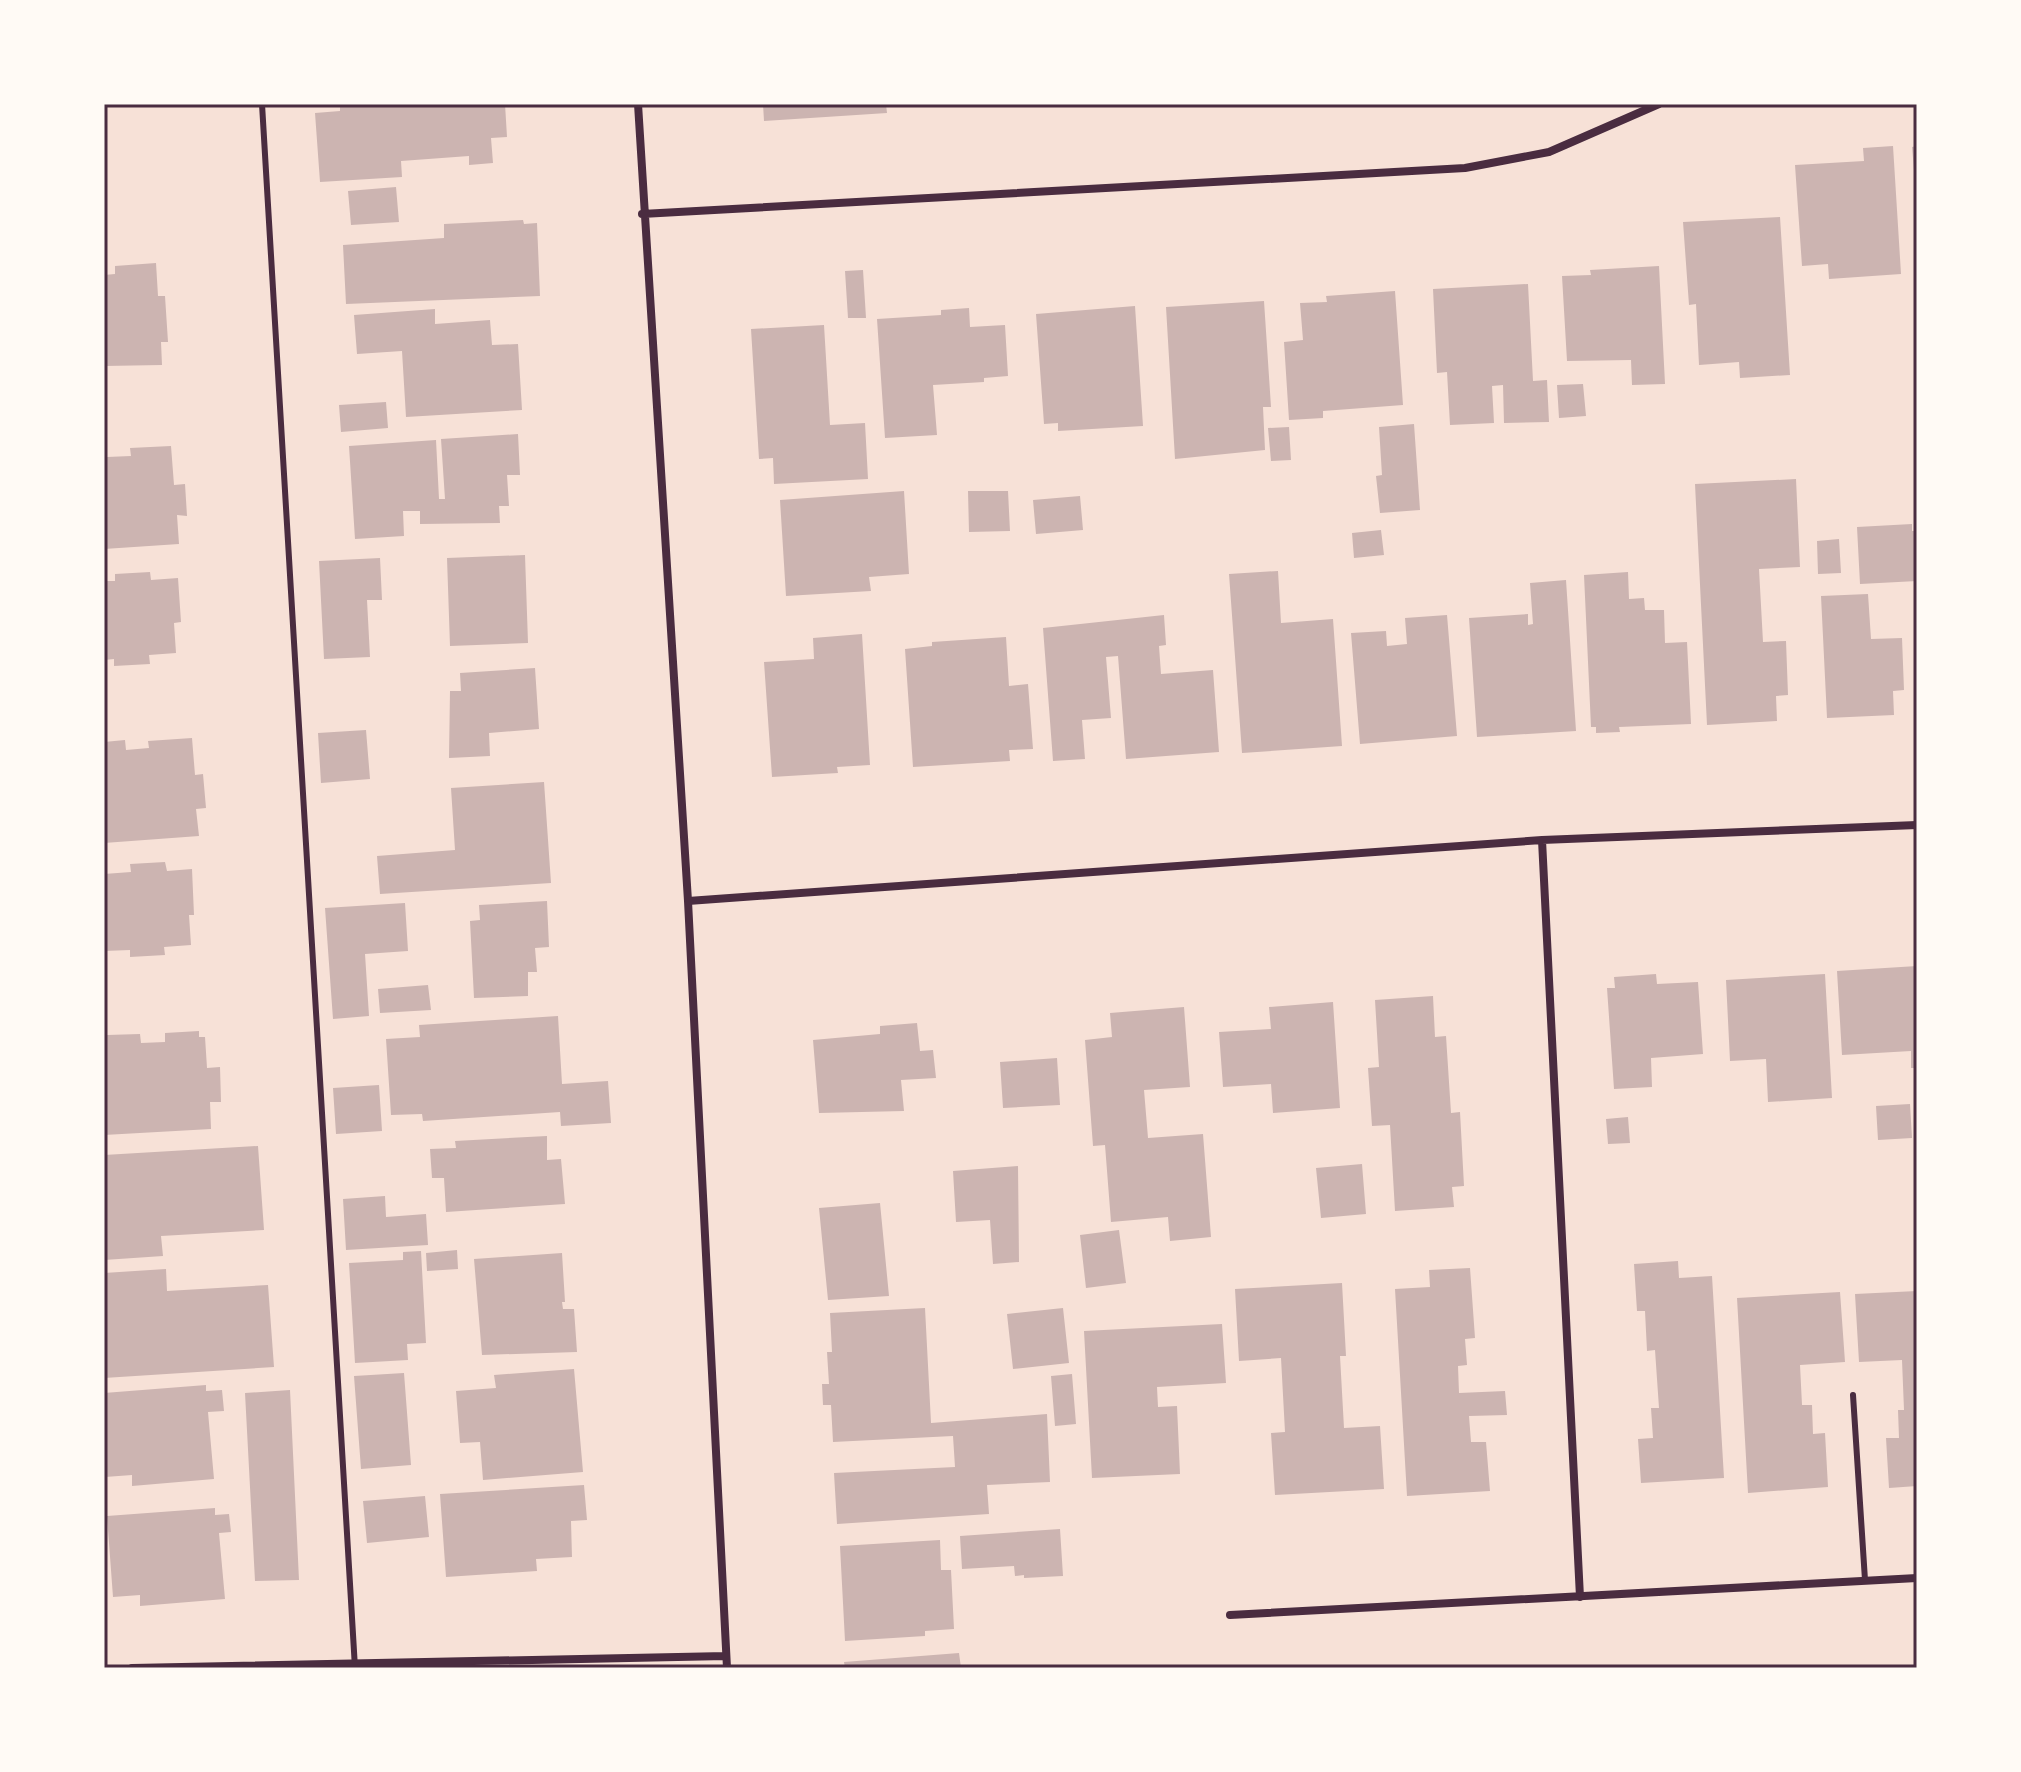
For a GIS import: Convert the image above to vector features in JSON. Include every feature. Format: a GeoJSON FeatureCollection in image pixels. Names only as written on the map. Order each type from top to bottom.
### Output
{"type":"FeatureCollection","features":[{"type":"Feature","properties":{"kind":"street"},"geometry":{"type":"LineString","coordinates":[[638,104],[642,214],[688,901],[727,1668]]}},
{"type":"Feature","properties":{"kind":"street"},"geometry":{"type":"LineString","coordinates":[[642,214],[1465,168],[1549,152],[1659,104]]}},
{"type":"Feature","properties":{"kind":"street"},"geometry":{"type":"LineString","coordinates":[[688,901],[1542,840],[1917,825]]}},
{"type":"Feature","properties":{"kind":"street"},"geometry":{"type":"LineString","coordinates":[[1542,840],[1580,1597]]}},
{"type":"Feature","properties":{"kind":"street"},"geometry":{"type":"LineString","coordinates":[[1230,1615],[1917,1578]]}},
{"type":"Feature","properties":{"kind":"street"},"geometry":{"type":"LineString","coordinates":[[132,1668],[354,1666],[726,1656]]}},
{"type":"Feature","properties":{"kind":"lane"},"geometry":{"type":"LineString","coordinates":[[262,104],[354,1666]]}},
{"type":"Feature","properties":{"kind":"lane"},"geometry":{"type":"LineString","coordinates":[[1853,1395],[1865,1580]]}},
{"type":"Feature","properties":{"kind":"building"},"geometry":{"type":"Polygon","coordinates":[[[340,104],[505,104],[507,137],[491,138],[493,163],[469,165],[469,156],[401,161],[402,177],[320,182],[315,113],[340,111],[340,104]]]}},
{"type":"Feature","properties":{"kind":"building"},"geometry":{"type":"Polygon","coordinates":[[[763,104],[886,104],[887,113],[764,121],[763,104]]]}},
{"type":"Feature","properties":{"kind":"building"},"geometry":{"type":"Polygon","coordinates":[[[1893,146],[1901,274],[1829,279],[1828,264],[1802,266],[1795,165],[1864,161],[1863,148],[1893,146]]]}},
{"type":"Feature","properties":{"kind":"building"},"geometry":{"type":"Polygon","coordinates":[[[1917,146],[1917,181],[1915,181],[1912,147],[1917,146]]]}},
{"type":"Feature","properties":{"kind":"building"},"geometry":{"type":"Polygon","coordinates":[[[396,187],[399,222],[351,225],[348,191],[396,187]]]}},
{"type":"Feature","properties":{"kind":"building"},"geometry":{"type":"Polygon","coordinates":[[[1780,217],[1790,375],[1740,378],[1739,362],[1699,365],[1696,304],[1689,305],[1683,222],[1780,217]]]}},
{"type":"Feature","properties":{"kind":"building"},"geometry":{"type":"Polygon","coordinates":[[[523,220],[524,224],[537,223],[540,296],[346,304],[343,245],[444,238],[444,224],[523,220]]]}},
{"type":"Feature","properties":{"kind":"building"},"geometry":{"type":"Polygon","coordinates":[[[156,263],[158,296],[165,296],[168,342],[161,342],[162,365],[104,366],[104,275],[115,274],[115,266],[156,263]]]}},
{"type":"Feature","properties":{"kind":"building"},"geometry":{"type":"Polygon","coordinates":[[[1659,266],[1665,384],[1632,385],[1631,360],[1567,361],[1562,276],[1591,275],[1590,270],[1659,266]]]}},
{"type":"Feature","properties":{"kind":"building"},"geometry":{"type":"Polygon","coordinates":[[[863,270],[866,318],[848,318],[845,271],[863,270]]]}},
{"type":"Feature","properties":{"kind":"building"},"geometry":{"type":"Polygon","coordinates":[[[1528,284],[1533,381],[1547,380],[1549,422],[1504,423],[1503,385],[1492,386],[1494,423],[1450,425],[1447,372],[1437,373],[1433,289],[1528,284]]]}},
{"type":"Feature","properties":{"kind":"building"},"geometry":{"type":"Polygon","coordinates":[[[1395,291],[1403,405],[1323,411],[1323,418],[1289,420],[1284,342],[1303,340],[1300,303],[1327,302],[1326,296],[1395,291]]]}},
{"type":"Feature","properties":{"kind":"building"},"geometry":{"type":"Polygon","coordinates":[[[1264,301],[1271,407],[1263,407],[1265,450],[1175,459],[1166,307],[1264,301]]]}},
{"type":"Feature","properties":{"kind":"building"},"geometry":{"type":"Polygon","coordinates":[[[1135,306],[1143,426],[1058,431],[1058,423],[1044,424],[1036,314],[1135,306]]]}},
{"type":"Feature","properties":{"kind":"building"},"geometry":{"type":"Polygon","coordinates":[[[969,308],[970,327],[1005,325],[1008,376],[984,378],[984,382],[933,385],[937,435],[885,438],[877,319],[941,315],[941,310],[969,308]]]}},
{"type":"Feature","properties":{"kind":"building"},"geometry":{"type":"Polygon","coordinates":[[[435,309],[435,324],[490,320],[492,345],[518,344],[522,410],[406,417],[402,351],[357,354],[354,315],[435,309]]]}},
{"type":"Feature","properties":{"kind":"building"},"geometry":{"type":"Polygon","coordinates":[[[824,325],[830,425],[865,423],[868,479],[774,484],[773,458],[759,459],[751,329],[824,325]]]}},
{"type":"Feature","properties":{"kind":"building"},"geometry":{"type":"Polygon","coordinates":[[[1583,384],[1586,416],[1559,418],[1557,385],[1583,384]]]}},
{"type":"Feature","properties":{"kind":"building"},"geometry":{"type":"Polygon","coordinates":[[[386,402],[388,428],[341,432],[339,405],[386,402]]]}},
{"type":"Feature","properties":{"kind":"building"},"geometry":{"type":"Polygon","coordinates":[[[1414,424],[1420,510],[1380,513],[1376,476],[1382,475],[1379,427],[1414,424]]]}},
{"type":"Feature","properties":{"kind":"building"},"geometry":{"type":"Polygon","coordinates":[[[1289,427],[1291,460],[1271,461],[1268,428],[1289,427]]]}},
{"type":"Feature","properties":{"kind":"building"},"geometry":{"type":"Polygon","coordinates":[[[518,434],[520,475],[507,475],[509,506],[499,506],[500,523],[420,524],[420,511],[403,511],[404,536],[355,539],[349,446],[436,440],[439,499],[445,499],[441,439],[518,434]]]}},
{"type":"Feature","properties":{"kind":"building"},"geometry":{"type":"Polygon","coordinates":[[[171,446],[174,485],[185,484],[187,516],[177,515],[179,544],[104,549],[104,447],[107,447],[107,457],[131,456],[130,448],[171,446]]]}},
{"type":"Feature","properties":{"kind":"building"},"geometry":{"type":"Polygon","coordinates":[[[1796,479],[1800,567],[1759,569],[1763,642],[1786,641],[1788,695],[1776,696],[1777,721],[1707,725],[1695,484],[1796,479]]]}},
{"type":"Feature","properties":{"kind":"building"},"geometry":{"type":"Polygon","coordinates":[[[904,491],[909,574],[869,577],[871,591],[786,596],[780,500],[904,491]]]}},
{"type":"Feature","properties":{"kind":"building"},"geometry":{"type":"Polygon","coordinates":[[[968,491],[1008,491],[1010,531],[969,532],[968,491]]]}},
{"type":"Feature","properties":{"kind":"building"},"geometry":{"type":"Polygon","coordinates":[[[1080,496],[1083,530],[1036,534],[1033,500],[1080,496]]]}},
{"type":"Feature","properties":{"kind":"building"},"geometry":{"type":"Polygon","coordinates":[[[1912,524],[1912,531],[1917,531],[1917,581],[1860,584],[1857,527],[1912,524]]]}},
{"type":"Feature","properties":{"kind":"building"},"geometry":{"type":"Polygon","coordinates":[[[1381,530],[1384,555],[1354,558],[1352,533],[1381,530]]]}},
{"type":"Feature","properties":{"kind":"building"},"geometry":{"type":"Polygon","coordinates":[[[1839,539],[1841,573],[1818,574],[1817,541],[1839,539]]]}},
{"type":"Feature","properties":{"kind":"building"},"geometry":{"type":"Polygon","coordinates":[[[525,555],[528,643],[450,646],[447,558],[525,555]]]}},
{"type":"Feature","properties":{"kind":"building"},"geometry":{"type":"Polygon","coordinates":[[[380,558],[382,600],[367,600],[370,657],[324,659],[319,561],[380,558]]]}},
{"type":"Feature","properties":{"kind":"building"},"geometry":{"type":"Polygon","coordinates":[[[1278,571],[1281,623],[1333,619],[1342,746],[1242,753],[1229,574],[1278,571]]]}},
{"type":"Feature","properties":{"kind":"building"},"geometry":{"type":"Polygon","coordinates":[[[150,572],[151,580],[178,578],[181,622],[174,623],[176,653],[149,655],[150,664],[114,666],[114,659],[104,660],[104,581],[115,581],[115,574],[150,572]]]}},
{"type":"Feature","properties":{"kind":"building"},"geometry":{"type":"Polygon","coordinates":[[[1628,572],[1629,599],[1644,598],[1645,610],[1664,610],[1665,643],[1687,642],[1691,724],[1619,727],[1620,732],[1596,733],[1596,727],[1591,727],[1584,575],[1628,572]]]}},
{"type":"Feature","properties":{"kind":"building"},"geometry":{"type":"Polygon","coordinates":[[[1566,580],[1576,731],[1477,737],[1469,618],[1528,614],[1528,625],[1533,624],[1530,583],[1566,580]]]}},
{"type":"Feature","properties":{"kind":"building"},"geometry":{"type":"Polygon","coordinates":[[[1868,594],[1871,639],[1902,638],[1904,690],[1893,691],[1894,715],[1827,718],[1821,596],[1868,594]]]}},
{"type":"Feature","properties":{"kind":"building"},"geometry":{"type":"Polygon","coordinates":[[[1164,615],[1166,645],[1159,646],[1161,674],[1213,670],[1219,752],[1126,759],[1118,656],[1106,657],[1111,718],[1082,720],[1085,759],[1053,761],[1043,628],[1164,615]]]}},
{"type":"Feature","properties":{"kind":"building"},"geometry":{"type":"Polygon","coordinates":[[[1447,615],[1457,736],[1360,744],[1351,633],[1386,631],[1387,646],[1407,644],[1405,618],[1447,615]]]}},
{"type":"Feature","properties":{"kind":"building"},"geometry":{"type":"Polygon","coordinates":[[[862,634],[870,765],[837,767],[838,773],[772,777],[764,662],[814,659],[813,638],[862,634]]]}},
{"type":"Feature","properties":{"kind":"building"},"geometry":{"type":"Polygon","coordinates":[[[1006,637],[1009,686],[1028,684],[1033,749],[1009,750],[1010,761],[913,767],[905,649],[932,646],[932,642],[1006,637]]]}},
{"type":"Feature","properties":{"kind":"building"},"geometry":{"type":"Polygon","coordinates":[[[535,668],[539,729],[489,733],[490,756],[449,758],[450,691],[461,691],[460,673],[535,668]]]}},
{"type":"Feature","properties":{"kind":"building"},"geometry":{"type":"Polygon","coordinates":[[[366,730],[370,779],[321,783],[318,733],[366,730]]]}},
{"type":"Feature","properties":{"kind":"building"},"geometry":{"type":"Polygon","coordinates":[[[192,738],[195,775],[203,774],[206,808],[196,809],[199,836],[104,843],[104,742],[125,740],[126,750],[149,748],[148,741],[192,738]]]}},
{"type":"Feature","properties":{"kind":"building"},"geometry":{"type":"Polygon","coordinates":[[[544,782],[551,883],[380,894],[377,856],[455,850],[451,788],[544,782]]]}},
{"type":"Feature","properties":{"kind":"building"},"geometry":{"type":"Polygon","coordinates":[[[165,862],[167,871],[192,869],[194,915],[189,915],[191,945],[164,947],[165,955],[130,957],[130,950],[104,951],[104,874],[131,872],[130,864],[165,862]]]}},
{"type":"Feature","properties":{"kind":"building"},"geometry":{"type":"Polygon","coordinates":[[[547,901],[549,947],[535,948],[537,972],[528,972],[528,996],[474,998],[470,921],[480,920],[479,905],[547,901]]]}},
{"type":"Feature","properties":{"kind":"building"},"geometry":{"type":"Polygon","coordinates":[[[405,903],[408,951],[365,954],[369,1016],[333,1019],[325,908],[405,903]]]}},
{"type":"Feature","properties":{"kind":"building"},"geometry":{"type":"Polygon","coordinates":[[[1917,966],[1917,1068],[1911,1068],[1911,1051],[1842,1055],[1837,971],[1917,966]]]}},
{"type":"Feature","properties":{"kind":"building"},"geometry":{"type":"Polygon","coordinates":[[[1656,974],[1657,984],[1698,982],[1703,1054],[1651,1058],[1652,1087],[1614,1089],[1607,988],[1615,988],[1614,977],[1656,974]]]}},
{"type":"Feature","properties":{"kind":"building"},"geometry":{"type":"Polygon","coordinates":[[[1825,974],[1832,1098],[1768,1102],[1766,1059],[1730,1061],[1726,980],[1825,974]]]}},
{"type":"Feature","properties":{"kind":"building"},"geometry":{"type":"Polygon","coordinates":[[[428,985],[431,1010],[380,1013],[378,989],[428,985]]]}},
{"type":"Feature","properties":{"kind":"building"},"geometry":{"type":"Polygon","coordinates":[[[1433,996],[1435,1037],[1446,1036],[1451,1113],[1460,1112],[1464,1186],[1452,1187],[1454,1207],[1395,1211],[1390,1125],[1372,1126],[1368,1068],[1379,1067],[1375,1000],[1433,996]]]}},
{"type":"Feature","properties":{"kind":"building"},"geometry":{"type":"Polygon","coordinates":[[[1333,1002],[1340,1108],[1273,1113],[1271,1084],[1223,1087],[1219,1032],[1271,1029],[1269,1007],[1333,1002]]]}},
{"type":"Feature","properties":{"kind":"building"},"geometry":{"type":"Polygon","coordinates":[[[1184,1007],[1190,1087],[1144,1090],[1148,1138],[1203,1134],[1211,1237],[1170,1241],[1168,1217],[1111,1222],[1105,1145],[1093,1146],[1085,1040],[1112,1037],[1110,1013],[1184,1007]]]}},
{"type":"Feature","properties":{"kind":"building"},"geometry":{"type":"Polygon","coordinates":[[[558,1016],[562,1084],[608,1081],[611,1123],[561,1126],[560,1112],[423,1121],[422,1114],[391,1115],[386,1039],[420,1037],[419,1025],[558,1016]]]}},
{"type":"Feature","properties":{"kind":"building"},"geometry":{"type":"Polygon","coordinates":[[[104,1017],[107,1035],[140,1034],[141,1043],[165,1042],[165,1033],[199,1031],[199,1037],[205,1037],[207,1068],[220,1067],[221,1102],[210,1102],[211,1129],[104,1135],[104,1017]]]}},
{"type":"Feature","properties":{"kind":"building"},"geometry":{"type":"Polygon","coordinates":[[[917,1023],[920,1051],[933,1050],[936,1078],[901,1080],[904,1111],[819,1113],[813,1040],[880,1034],[880,1026],[917,1023]]]}},
{"type":"Feature","properties":{"kind":"building"},"geometry":{"type":"Polygon","coordinates":[[[1057,1058],[1060,1105],[1003,1108],[1000,1062],[1057,1058]]]}},
{"type":"Feature","properties":{"kind":"building"},"geometry":{"type":"Polygon","coordinates":[[[379,1085],[382,1131],[336,1134],[333,1088],[379,1085]]]}},
{"type":"Feature","properties":{"kind":"building"},"geometry":{"type":"Polygon","coordinates":[[[1910,1104],[1912,1138],[1878,1140],[1876,1106],[1910,1104]]]}},
{"type":"Feature","properties":{"kind":"building"},"geometry":{"type":"Polygon","coordinates":[[[1628,1117],[1630,1143],[1608,1144],[1606,1119],[1628,1117]]]}},
{"type":"Feature","properties":{"kind":"building"},"geometry":{"type":"Polygon","coordinates":[[[547,1136],[547,1160],[561,1159],[565,1204],[446,1212],[444,1178],[432,1178],[430,1149],[456,1148],[455,1141],[547,1136]]]}},
{"type":"Feature","properties":{"kind":"building"},"geometry":{"type":"Polygon","coordinates":[[[258,1146],[264,1230],[161,1236],[163,1256],[104,1260],[104,1155],[258,1146]]]}},
{"type":"Feature","properties":{"kind":"building"},"geometry":{"type":"Polygon","coordinates":[[[1362,1164],[1366,1214],[1321,1218],[1316,1168],[1362,1164]]]}},
{"type":"Feature","properties":{"kind":"building"},"geometry":{"type":"Polygon","coordinates":[[[1018,1166],[1019,1262],[993,1264],[990,1220],[956,1222],[953,1171],[1018,1166]]]}},
{"type":"Feature","properties":{"kind":"building"},"geometry":{"type":"Polygon","coordinates":[[[385,1196],[386,1217],[426,1214],[428,1245],[346,1250],[343,1199],[385,1196]]]}},
{"type":"Feature","properties":{"kind":"building"},"geometry":{"type":"Polygon","coordinates":[[[880,1203],[889,1296],[828,1300],[819,1208],[880,1203]]]}},
{"type":"Feature","properties":{"kind":"building"},"geometry":{"type":"Polygon","coordinates":[[[1119,1230],[1126,1283],[1086,1288],[1080,1235],[1119,1230]]]}},
{"type":"Feature","properties":{"kind":"building"},"geometry":{"type":"Polygon","coordinates":[[[457,1250],[458,1269],[427,1271],[426,1253],[457,1250]]]}},
{"type":"Feature","properties":{"kind":"building"},"geometry":{"type":"Polygon","coordinates":[[[421,1251],[426,1343],[407,1344],[408,1360],[355,1363],[349,1263],[403,1260],[403,1252],[421,1251]]]}},
{"type":"Feature","properties":{"kind":"building"},"geometry":{"type":"Polygon","coordinates":[[[562,1253],[563,1309],[574,1309],[577,1352],[482,1355],[474,1259],[562,1253]]]}},
{"type":"Feature","properties":{"kind":"building"},"geometry":{"type":"Polygon","coordinates":[[[1678,1261],[1679,1278],[1712,1276],[1724,1478],[1641,1483],[1638,1439],[1653,1438],[1651,1408],[1659,1408],[1655,1350],[1647,1351],[1645,1311],[1637,1311],[1634,1264],[1678,1261]]]}},
{"type":"Feature","properties":{"kind":"building"},"geometry":{"type":"Polygon","coordinates":[[[1470,1268],[1475,1338],[1465,1339],[1467,1365],[1458,1366],[1459,1393],[1505,1391],[1507,1415],[1469,1416],[1471,1442],[1486,1442],[1490,1491],[1407,1496],[1395,1289],[1430,1287],[1429,1270],[1470,1268]]]}},
{"type":"Feature","properties":{"kind":"building"},"geometry":{"type":"Polygon","coordinates":[[[166,1269],[167,1291],[268,1285],[274,1367],[104,1378],[104,1273],[166,1269]]]}},
{"type":"Feature","properties":{"kind":"building"},"geometry":{"type":"Polygon","coordinates":[[[1342,1283],[1346,1356],[1340,1356],[1344,1428],[1380,1426],[1384,1489],[1275,1495],[1271,1433],[1285,1432],[1281,1358],[1239,1361],[1235,1289],[1342,1283]]]}},
{"type":"Feature","properties":{"kind":"building"},"geometry":{"type":"Polygon","coordinates":[[[1917,1291],[1917,1486],[1889,1488],[1886,1438],[1899,1438],[1898,1410],[1904,1410],[1902,1360],[1859,1362],[1855,1294],[1917,1291]]]}},
{"type":"Feature","properties":{"kind":"building"},"geometry":{"type":"Polygon","coordinates":[[[1840,1292],[1845,1362],[1800,1365],[1802,1405],[1812,1405],[1813,1434],[1825,1433],[1828,1487],[1748,1493],[1737,1298],[1840,1292]]]}},
{"type":"Feature","properties":{"kind":"building"},"geometry":{"type":"Polygon","coordinates":[[[925,1308],[931,1423],[1047,1414],[1050,1482],[987,1485],[989,1514],[837,1524],[834,1473],[955,1467],[953,1436],[833,1442],[831,1405],[823,1405],[822,1384],[829,1384],[827,1352],[832,1352],[830,1313],[925,1308]]]}},
{"type":"Feature","properties":{"kind":"building"},"geometry":{"type":"Polygon","coordinates":[[[1063,1308],[1069,1363],[1013,1369],[1007,1314],[1063,1308]]]}},
{"type":"Feature","properties":{"kind":"building"},"geometry":{"type":"Polygon","coordinates":[[[1222,1324],[1226,1383],[1157,1387],[1158,1407],[1177,1406],[1180,1474],[1092,1478],[1084,1331],[1222,1324]]]}},
{"type":"Feature","properties":{"kind":"building"},"geometry":{"type":"Polygon","coordinates":[[[574,1369],[583,1472],[483,1480],[480,1442],[460,1443],[456,1391],[496,1388],[494,1375],[574,1369]]]}},
{"type":"Feature","properties":{"kind":"building"},"geometry":{"type":"Polygon","coordinates":[[[404,1373],[411,1465],[361,1469],[354,1376],[404,1373]]]}},
{"type":"Feature","properties":{"kind":"building"},"geometry":{"type":"Polygon","coordinates":[[[1072,1374],[1076,1424],[1055,1426],[1051,1376],[1072,1374]]]}},
{"type":"Feature","properties":{"kind":"building"},"geometry":{"type":"Polygon","coordinates":[[[206,1385],[206,1391],[222,1390],[224,1411],[208,1412],[214,1479],[132,1486],[132,1475],[105,1477],[104,1393],[206,1385]]]}},
{"type":"Feature","properties":{"kind":"building"},"geometry":{"type":"Polygon","coordinates":[[[290,1390],[299,1580],[255,1581],[245,1393],[290,1390]]]}},
{"type":"Feature","properties":{"kind":"building"},"geometry":{"type":"Polygon","coordinates":[[[584,1485],[587,1520],[571,1521],[572,1557],[536,1559],[537,1571],[446,1577],[440,1494],[584,1485]]]}},
{"type":"Feature","properties":{"kind":"building"},"geometry":{"type":"Polygon","coordinates":[[[425,1496],[429,1537],[367,1543],[363,1501],[425,1496]]]}},
{"type":"Feature","properties":{"kind":"building"},"geometry":{"type":"Polygon","coordinates":[[[215,1508],[215,1515],[229,1514],[231,1532],[219,1533],[225,1599],[140,1606],[140,1595],[113,1597],[107,1516],[215,1508]]]}},
{"type":"Feature","properties":{"kind":"building"},"geometry":{"type":"Polygon","coordinates":[[[1060,1529],[1063,1576],[1024,1578],[1024,1575],[1015,1576],[1014,1566],[962,1569],[960,1536],[1060,1529]]]}},
{"type":"Feature","properties":{"kind":"building"},"geometry":{"type":"Polygon","coordinates":[[[940,1540],[941,1570],[951,1570],[954,1629],[925,1631],[925,1636],[845,1641],[840,1546],[940,1540]]]}},
{"type":"Feature","properties":{"kind":"building"},"geometry":{"type":"Polygon","coordinates":[[[959,1653],[961,1668],[845,1668],[844,1662],[959,1653]]]}}]}
